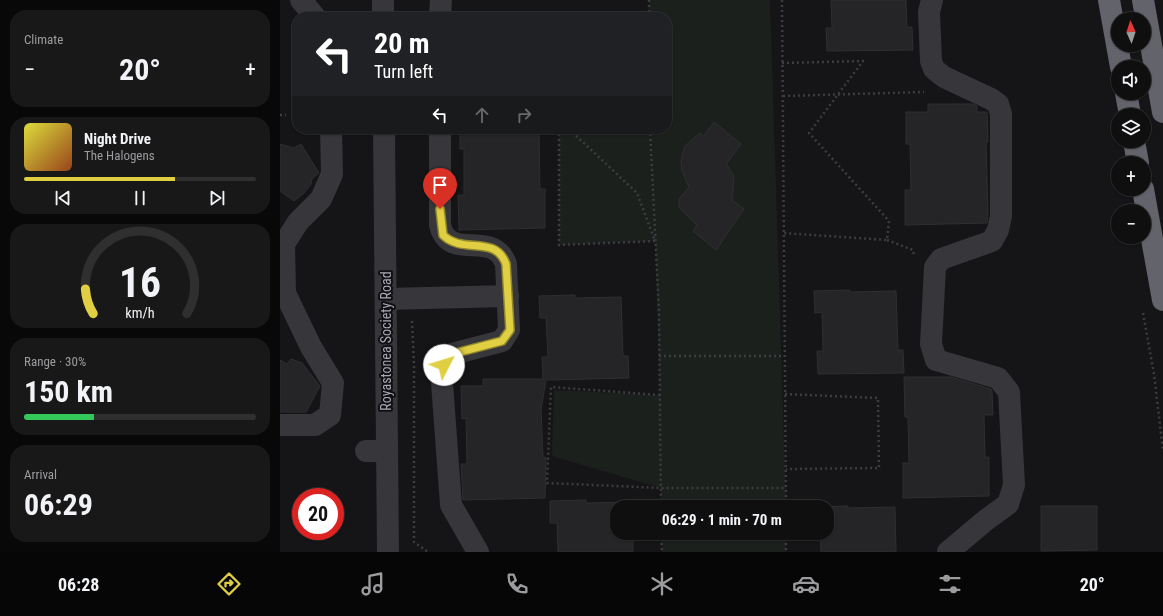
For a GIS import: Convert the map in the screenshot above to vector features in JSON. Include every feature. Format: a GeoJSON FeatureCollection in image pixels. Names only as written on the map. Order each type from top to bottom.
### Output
{"type":"FeatureCollection","features":[{"type":"Feature","properties":{"kind":"highway"},"geometry":{"type":"LineString","coordinates":[[1109,0],[1120,60]]}},
{"type":"Feature","properties":{"kind":"highway"},"geometry":{"type":"LineString","coordinates":[[1143,0],[1163,112]]}},
{"type":"Feature","properties":{"kind":"highway"},"geometry":{"type":"LineString","coordinates":[[1144,196],[1163,300]]}},
{"type":"Feature","properties":{"kind":"street"},"geometry":{"type":"LineString","coordinates":[[301,0],[311,12]]}},
{"type":"Feature","properties":{"kind":"street"},"geometry":{"type":"LineString","coordinates":[[383,0],[383,12]]}},
{"type":"Feature","properties":{"kind":"street"},"geometry":{"type":"LineString","coordinates":[[440,12],[441,0]]}},
{"type":"Feature","properties":{"kind":"street"},"geometry":{"type":"LineString","coordinates":[[932,0],[929,12],[931,61],[934,69],[944,77],[991,99],[998,104],[1001,114],[1001,208],[998,230],[992,241],[941,259],[935,267],[931,344],[936,360],[998,378],[1009,392],[1014,485],[1008,504],[986,520],[948,552]]}},
{"type":"Feature","properties":{"kind":"street"},"geometry":{"type":"LineString","coordinates":[[280,425],[315,425],[330,415],[333,383],[311,347],[285,293],[284,244],[298,222],[321,199],[332,174],[332,134]]}},
{"type":"Feature","properties":{"kind":"street","name":"Royastonea Society Road"},"geometry":{"type":"LineString","coordinates":[[384,134],[386,299],[376,451],[388,552]]}},
{"type":"Feature","properties":{"kind":"street"},"geometry":{"type":"LineString","coordinates":[[440,134],[440,224],[443,235],[453,242],[495,248],[502,254],[506,264],[510,330],[502,341],[452,354],[444,365],[442,383],[451,505],[478,552]]}},
{"type":"Feature","properties":{"kind":"street"},"geometry":{"type":"LineString","coordinates":[[386,299],[508,296]]}},
{"type":"Feature","properties":{"kind":"path"},"geometry":{"type":"LineString","coordinates":[[649,0],[649,12]]}},
{"type":"Feature","properties":{"kind":"path"},"geometry":{"type":"LineString","coordinates":[[782,0],[786,500]]}},
{"type":"Feature","properties":{"kind":"path"},"geometry":{"type":"LineString","coordinates":[[782,63],[863,62],[809,133],[889,221],[887,240],[783,233]]}},
{"type":"Feature","properties":{"kind":"path"},"geometry":{"type":"LineString","coordinates":[[782,96],[929,91]]}},
{"type":"Feature","properties":{"kind":"path"},"geometry":{"type":"LineString","coordinates":[[280,115],[286,115]]}},
{"type":"Feature","properties":{"kind":"path"},"geometry":{"type":"LineString","coordinates":[[559,134],[559,245],[655,241]]}},
{"type":"Feature","properties":{"kind":"path"},"geometry":{"type":"LineString","coordinates":[[574,134],[637,193],[655,241]]}},
{"type":"Feature","properties":{"kind":"path"},"geometry":{"type":"LineString","coordinates":[[650,134],[659,356],[661,500]]}},
{"type":"Feature","properties":{"kind":"path"},"geometry":{"type":"LineString","coordinates":[[411,298],[414,365],[414,542],[428,552]]}},
{"type":"Feature","properties":{"kind":"path"},"geometry":{"type":"LineString","coordinates":[[1142,306],[1154,374],[1163,451]]}},
{"type":"Feature","properties":{"kind":"path"},"geometry":{"type":"LineString","coordinates":[[659,356],[784,356]]}},
{"type":"Feature","properties":{"kind":"path"},"geometry":{"type":"LineString","coordinates":[[660,395],[551,387],[547,483],[661,488],[786,488]]}},
{"type":"Feature","properties":{"kind":"path"},"geometry":{"type":"LineString","coordinates":[[785,394],[878,398],[879,468],[786,469]]}},
{"type":"Feature","properties":{"kind":"path"},"geometry":{"type":"LineString","coordinates":[[661,540],[662,552]]}},
{"type":"Feature","properties":{"kind":"path"},"geometry":{"type":"LineString","coordinates":[[786,540],[786,552]]}},
{"type":"Feature","properties":{"kind":"shaded area"},"geometry":{"type":"Polygon","coordinates":[[[649,0],[770,0],[786,500],[661,500],[661,488],[552,456],[554,390],[660,395],[655,241],[559,245],[559,134],[672,134],[672,12],[649,12],[649,0]]]}},
{"type":"Feature","properties":{"kind":"shaded area"},"geometry":{"type":"Polygon","coordinates":[[[661,540],[786,540],[786,552],[662,552],[661,540]]]}},
{"type":"Feature","properties":{"kind":"building"},"geometry":{"type":"Polygon","coordinates":[[[831,0],[906,0],[907,27],[912,27],[913,50],[827,51],[826,28],[832,28],[831,0]]]}},
{"type":"Feature","properties":{"kind":"building"},"geometry":{"type":"Polygon","coordinates":[[[928,104],[973,104],[977,106],[977,112],[987,112],[987,223],[905,225],[905,190],[911,190],[910,144],[906,144],[906,112],[928,112],[928,104]]]}},
{"type":"Feature","properties":{"kind":"building"},"geometry":{"type":"Polygon","coordinates":[[[714,122],[741,144],[726,164],[734,176],[732,200],[744,209],[716,250],[693,231],[697,225],[679,207],[679,199],[689,187],[682,171],[681,160],[685,146],[700,133],[704,136],[714,122]]]}},
{"type":"Feature","properties":{"kind":"building"},"geometry":{"type":"Polygon","coordinates":[[[460,134],[539,134],[540,189],[545,189],[545,228],[459,230],[458,195],[464,195],[464,149],[460,149],[460,134]]]}},
{"type":"Feature","properties":{"kind":"building"},"geometry":{"type":"Polygon","coordinates":[[[280,144],[294,148],[301,144],[319,173],[312,179],[311,184],[304,193],[294,201],[280,191],[280,144]]]}},
{"type":"Feature","properties":{"kind":"building"},"geometry":{"type":"Polygon","coordinates":[[[850,290],[850,292],[896,291],[898,350],[903,350],[904,373],[818,374],[817,351],[823,351],[822,312],[815,313],[814,291],[850,290]]]}},
{"type":"Feature","properties":{"kind":"building"},"geometry":{"type":"Polygon","coordinates":[[[575,295],[575,298],[621,297],[623,356],[628,356],[629,378],[546,380],[541,409],[543,457],[546,458],[545,498],[463,500],[461,464],[467,464],[466,418],[462,419],[461,386],[483,386],[483,379],[543,379],[542,357],[548,357],[546,318],[540,318],[539,296],[575,295]]]}},
{"type":"Feature","properties":{"kind":"building"},"geometry":{"type":"Polygon","coordinates":[[[291,359],[302,363],[320,386],[306,412],[280,412],[280,360],[287,364],[291,359]]]}},
{"type":"Feature","properties":{"kind":"building"},"geometry":{"type":"Polygon","coordinates":[[[904,377],[951,377],[991,389],[993,415],[984,415],[985,457],[989,457],[989,496],[903,498],[903,463],[909,463],[908,417],[905,417],[904,377]]]}},
{"type":"Feature","properties":{"kind":"building"},"geometry":{"type":"Polygon","coordinates":[[[586,500],[586,503],[610,502],[610,540],[633,540],[633,552],[558,552],[557,523],[550,523],[550,501],[586,500]]]}},
{"type":"Feature","properties":{"kind":"building"},"geometry":{"type":"Polygon","coordinates":[[[834,506],[848,506],[848,508],[895,507],[896,552],[821,552],[820,540],[834,540],[834,506]]]}},
{"type":"Feature","properties":{"kind":"building"},"geometry":{"type":"Polygon","coordinates":[[[1041,506],[1097,506],[1097,550],[1041,551],[1041,506]]]}},
{"type":"Feature","properties":{"kind":"route"},"geometry":{"type":"LineString","coordinates":[[440,209],[440,224],[443,235],[448,241],[458,244],[495,248],[502,254],[506,264],[510,330],[502,341],[452,354],[444,365]]}}]}
